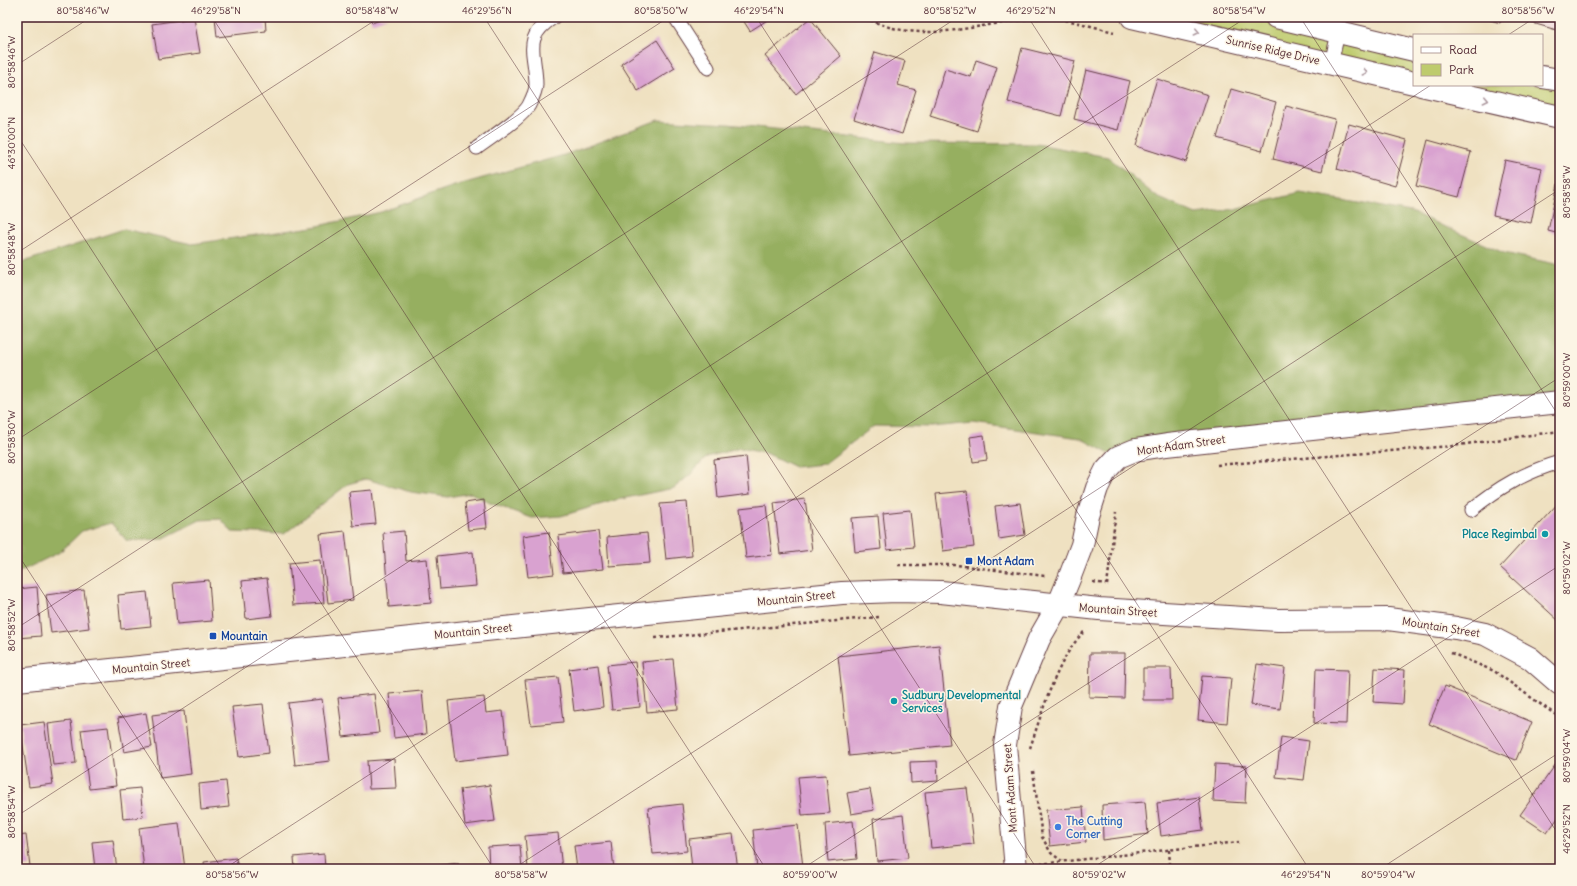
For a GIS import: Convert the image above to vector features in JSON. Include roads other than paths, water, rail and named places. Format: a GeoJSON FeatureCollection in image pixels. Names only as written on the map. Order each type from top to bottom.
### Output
{"type":"FeatureCollection","features":[{"type":"Feature","properties":{"kind":"street"},"geometry":{"type":"LineString","coordinates":[[1276,17],[1413,50]]}},
{"type":"Feature","properties":{"kind":"street","name":"Sunrise Ridge Drive"},"geometry":{"type":"LineString","coordinates":[[1127,25],[1331,64],[1413,83]]}},
{"type":"Feature","properties":{"kind":"street"},"geometry":{"type":"LineString","coordinates":[[1543,76],[1560,80]]}},
{"type":"Feature","properties":{"kind":"street"},"geometry":{"type":"LineString","coordinates":[[1425,86],[1560,117]]}},
{"type":"Feature","properties":{"kind":"street","name":"Mont Adam Street"},"geometry":{"type":"LineString","coordinates":[[1016,868],[1006,745],[1011,706],[1044,629],[1058,606],[1082,545],[1096,488],[1106,470],[1118,457],[1135,450],[1560,402]]}},
{"type":"Feature","properties":{"kind":"street","name":"Mountain Street"},"geometry":{"type":"LineString","coordinates":[[17,680],[551,623],[842,594],[897,591],[941,592],[1058,606],[1099,609],[1278,620],[1388,619],[1456,628],[1485,634],[1530,658],[1560,684]]}},
{"type":"Feature","properties":{"kind":"lane"},"geometry":{"type":"LineString","coordinates":[[477,148],[506,127],[528,107],[536,86],[532,55],[534,36],[544,24],[554,17]]}},
{"type":"Feature","properties":{"kind":"lane"},"geometry":{"type":"LineString","coordinates":[[675,17],[708,68]]}},
{"type":"Feature","properties":{"kind":"lane"},"geometry":{"type":"LineString","coordinates":[[1331,64],[1338,32]]}},
{"type":"Feature","properties":{"kind":"lane"},"geometry":{"type":"LineString","coordinates":[[1471,510],[1502,487],[1531,471],[1560,462]]}},
{"type":"Feature","properties":{"kind":"place","name":"Place Regimbal"},"geometry":{"type":"Point","coordinates":[1545,534]}},
{"type":"Feature","properties":{"kind":"place","name":"Mont Adam"},"geometry":{"type":"Point","coordinates":[969,561]}},
{"type":"Feature","properties":{"kind":"place","name":"Mountain"},"geometry":{"type":"Point","coordinates":[213,636]}},
{"type":"Feature","properties":{"kind":"place","name":"Sudbury Developmental Services"},"geometry":{"type":"Point","coordinates":[894,701]}},
{"type":"Feature","properties":{"kind":"place","name":"The Cutting Corner"},"geometry":{"type":"Point","coordinates":[1058,827]}}]}
